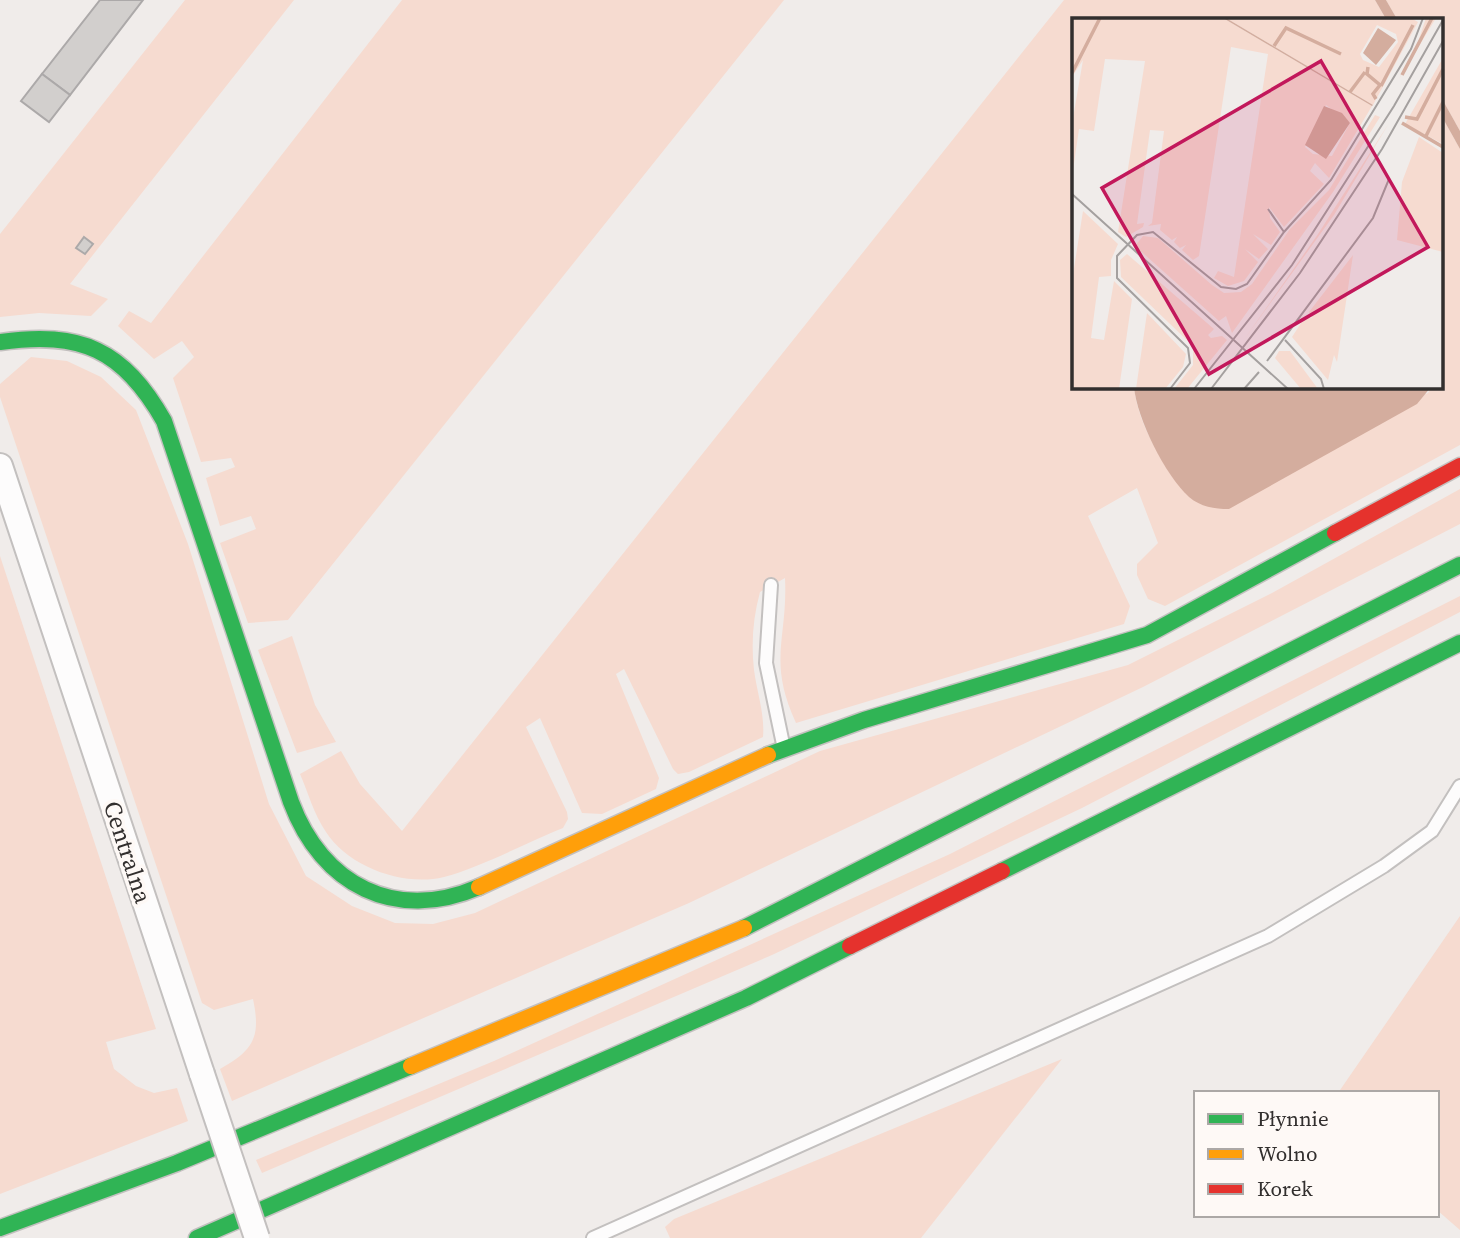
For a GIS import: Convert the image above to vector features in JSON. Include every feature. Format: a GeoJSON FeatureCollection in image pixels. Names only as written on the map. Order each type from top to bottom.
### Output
{"type":"FeatureCollection","features":[{"type":"Feature","properties":{"kind":"main road"},"geometry":{"type":"LineString","coordinates":[[0,342],[41,337],[82,341],[108,354],[150,393],[164,421],[282,777],[302,827],[326,863],[380,896],[403,900],[449,898],[492,881],[784,748],[864,720],[1147,635],[1460,466]]}},
{"type":"Feature","properties":{"kind":"main road"},"geometry":{"type":"LineString","coordinates":[[0,1228],[177,1163],[732,934],[1460,565]]}},
{"type":"Feature","properties":{"kind":"main road"},"geometry":{"type":"LineString","coordinates":[[197,1238],[746,998],[1460,643]]}},
{"type":"Feature","properties":{"kind":"street","name":"Centralna"},"geometry":{"type":"LineString","coordinates":[[0,466],[257,1238]]}},
{"type":"Feature","properties":{"kind":"lane"},"geometry":{"type":"LineString","coordinates":[[771,585],[766,626],[766,663],[784,748]]}},
{"type":"Feature","properties":{"kind":"lane"},"geometry":{"type":"LineString","coordinates":[[593,1238],[1268,936],[1384,866],[1432,831],[1460,786]]}},
{"type":"Feature","properties":{"kind":"shaded area"},"geometry":{"type":"Polygon","coordinates":[[[185,0],[294,0],[70,284],[108,299],[91,316],[39,313],[0,317],[0,234],[185,0]]]}},
{"type":"Feature","properties":{"kind":"shaded area"},"geometry":{"type":"Polygon","coordinates":[[[402,0],[784,0],[288,620],[248,623],[220,543],[256,529],[251,516],[220,526],[206,478],[235,467],[231,458],[201,462],[173,378],[194,357],[182,341],[154,359],[118,326],[129,311],[151,323],[402,0]]]}},
{"type":"Feature","properties":{"kind":"shaded area"},"geometry":{"type":"Polygon","coordinates":[[[1064,0],[1375,0],[1385,18],[1072,18],[1072,388],[1134,388],[1136,402],[1154,445],[1189,496],[1428,393],[1430,388],[1442,388],[1442,117],[1460,149],[1460,445],[1165,606],[1148,599],[1137,575],[1137,564],[1158,543],[1137,488],[1088,516],[1130,606],[1124,624],[796,723],[782,682],[785,578],[760,592],[754,621],[753,660],[762,712],[763,737],[689,772],[678,774],[673,769],[624,669],[616,674],[659,778],[656,789],[602,814],[582,813],[540,718],[526,727],[567,812],[568,819],[563,828],[472,868],[444,877],[412,879],[395,876],[362,864],[348,855],[322,825],[300,774],[341,751],[360,784],[402,831],[1064,0]]]}},
{"type":"Feature","properties":{"kind":"shaded area"},"geometry":{"type":"Polygon","coordinates":[[[1375,0],[1386,0],[1396,18],[1385,18],[1375,0]]]}},
{"type":"Feature","properties":{"kind":"shaded area"},"geometry":{"type":"Polygon","coordinates":[[[1386,0],[1460,0],[1460,131],[1442,99],[1442,18],[1396,18],[1386,0]]]}},
{"type":"Feature","properties":{"kind":"shaded area"},"geometry":{"type":"Polygon","coordinates":[[[1442,99],[1460,131],[1460,149],[1442,117],[1442,99]]]}},
{"type":"Feature","properties":{"kind":"shaded area"},"geometry":{"type":"Polygon","coordinates":[[[31,357],[67,361],[101,377],[136,410],[188,544],[269,804],[306,876],[352,906],[395,923],[433,924],[475,913],[820,751],[1128,665],[1272,593],[1460,489],[1460,524],[1143,687],[689,903],[232,1101],[220,1069],[241,1055],[252,1041],[256,1023],[253,999],[214,1010],[202,1003],[0,397],[0,384],[31,357]]]}},
{"type":"Feature","properties":{"kind":"shaded area"},"geometry":{"type":"Polygon","coordinates":[[[1134,388],[1430,388],[1417,404],[1229,509],[1198,503],[1180,487],[1154,446],[1136,400],[1134,388]]]}},
{"type":"Feature","properties":{"kind":"shaded area"},"geometry":{"type":"Polygon","coordinates":[[[0,556],[156,1029],[106,1042],[114,1069],[136,1086],[154,1093],[177,1088],[188,1121],[0,1194],[0,556]]]}},
{"type":"Feature","properties":{"kind":"shaded area"},"geometry":{"type":"Polygon","coordinates":[[[1460,596],[1460,612],[1082,808],[772,955],[262,1173],[256,1160],[494,1061],[950,854],[1460,596]]]}},
{"type":"Feature","properties":{"kind":"shaded area"},"geometry":{"type":"Polygon","coordinates":[[[292,636],[315,705],[336,742],[297,753],[258,650],[292,636]]]}},
{"type":"Feature","properties":{"kind":"shaded area"},"geometry":{"type":"Polygon","coordinates":[[[1460,916],[1460,1230],[1439,1212],[1439,1091],[1339,1091],[1460,916]]]}},
{"type":"Feature","properties":{"kind":"shaded area"},"geometry":{"type":"Polygon","coordinates":[[[1062,1059],[921,1238],[670,1238],[665,1227],[674,1219],[1062,1059]]]}},
{"type":"Feature","properties":{"kind":"building"},"geometry":{"type":"Polygon","coordinates":[[[100,0],[143,0],[70,95],[42,74],[100,0]]]}},
{"type":"Feature","properties":{"kind":"building"},"geometry":{"type":"Polygon","coordinates":[[[42,74],[70,95],[49,122],[21,101],[42,74]]]}},
{"type":"Feature","properties":{"kind":"building"},"geometry":{"type":"Polygon","coordinates":[[[84,237],[93,244],[85,254],[76,248],[84,237]]]}},
{"type":"Feature","properties":{"kind":"traffic: fast"},"geometry":{"type":"LineString","coordinates":[[0,342],[54,340],[77,343],[97,350],[115,361],[149,396],[164,421],[291,802],[305,831],[322,855],[342,875],[365,889],[391,898],[419,901],[448,897],[479,887]]}},
{"type":"Feature","properties":{"kind":"traffic: fast"},"geometry":{"type":"LineString","coordinates":[[768,755],[864,720],[1147,635],[1335,533]]}},
{"type":"Feature","properties":{"kind":"traffic: fast"},"geometry":{"type":"LineString","coordinates":[[744,928],[1460,565]]}},
{"type":"Feature","properties":{"kind":"traffic: fast"},"geometry":{"type":"LineString","coordinates":[[1002,871],[1460,643]]}},
{"type":"Feature","properties":{"kind":"traffic: fast"},"geometry":{"type":"LineString","coordinates":[[197,1238],[746,998],[850,946]]}},
{"type":"Feature","properties":{"kind":"traffic: fast"},"geometry":{"type":"LineString","coordinates":[[0,1228],[177,1163],[411,1066]]}},
{"type":"Feature","properties":{"kind":"traffic: slow"},"geometry":{"type":"LineString","coordinates":[[479,887],[768,755]]}},
{"type":"Feature","properties":{"kind":"traffic: slow"},"geometry":{"type":"LineString","coordinates":[[411,1066],[744,928]]}},
{"type":"Feature","properties":{"kind":"traffic: jam"},"geometry":{"type":"LineString","coordinates":[[1335,533],[1460,466]]}},
{"type":"Feature","properties":{"kind":"traffic: jam"},"geometry":{"type":"LineString","coordinates":[[850,946],[1002,871]]}}]}
